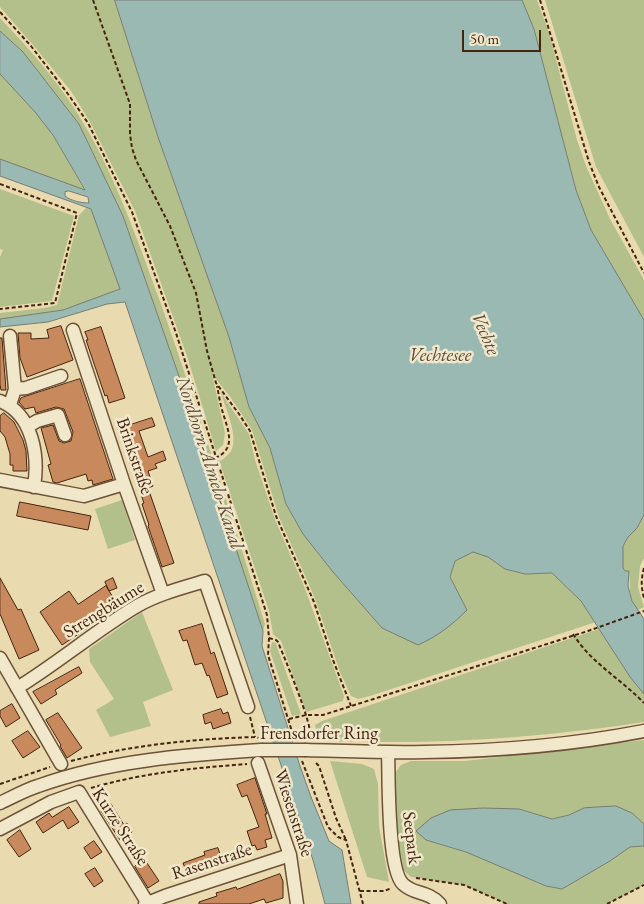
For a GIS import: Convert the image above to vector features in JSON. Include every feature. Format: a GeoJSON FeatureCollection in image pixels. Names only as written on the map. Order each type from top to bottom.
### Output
{"type":"FeatureCollection","features":[{"type":"Feature","properties":{"kind":"street","name":"Brinkstraße"},"geometry":{"type":"LineString","coordinates":[[74,330],[124,484],[163,594]]}},
{"type":"Feature","properties":{"kind":"street"},"geometry":{"type":"LineString","coordinates":[[10,336],[15,389],[5,403],[19,414],[27,427],[33,445],[36,464],[34,487]]}},
{"type":"Feature","properties":{"kind":"street"},"geometry":{"type":"LineString","coordinates":[[15,389],[26,388],[61,376]]}},
{"type":"Feature","properties":{"kind":"street"},"geometry":{"type":"LineString","coordinates":[[27,427],[37,421],[58,415],[65,435]]}},
{"type":"Feature","properties":{"kind":"street"},"geometry":{"type":"LineString","coordinates":[[0,480],[84,496],[124,484]]}},
{"type":"Feature","properties":{"kind":"street","name":"Strengbäume"},"geometry":{"type":"LineString","coordinates":[[16,688],[39,675],[137,606],[163,594],[204,581],[248,707]]}},
{"type":"Feature","properties":{"kind":"street"},"geometry":{"type":"LineString","coordinates":[[0,658],[61,764]]}},
{"type":"Feature","properties":{"kind":"street","name":"Frensdorfer Ring"},"geometry":{"type":"LineString","coordinates":[[0,803],[38,786],[85,772],[183,755],[262,750],[307,744],[388,752],[423,752],[585,741],[644,731]]}},
{"type":"Feature","properties":{"kind":"street","name":"Seepark"},"geometry":{"type":"LineString","coordinates":[[388,752],[390,828],[398,875],[402,884],[410,889],[433,897],[440,904]]}},
{"type":"Feature","properties":{"kind":"street","name":"Wiesenstraße"},"geometry":{"type":"LineString","coordinates":[[258,763],[290,855],[297,904]]}},
{"type":"Feature","properties":{"kind":"street","name":"Kurze Straße"},"geometry":{"type":"LineString","coordinates":[[0,830],[51,802],[79,792],[146,903]]}},
{"type":"Feature","properties":{"kind":"street","name":"Rasenstraße"},"geometry":{"type":"LineString","coordinates":[[146,903],[290,855]]}},
{"type":"Feature","properties":{"kind":"path"},"geometry":{"type":"LineString","coordinates":[[92,0],[130,104],[130,134],[136,160],[170,226],[196,293],[207,351],[227,424],[229,444],[222,455],[215,458]]}},
{"type":"Feature","properties":{"kind":"path"},"geometry":{"type":"LineString","coordinates":[[540,0],[589,162],[599,187],[644,273]]}},
{"type":"Feature","properties":{"kind":"path"},"geometry":{"type":"LineString","coordinates":[[0,12],[31,46],[88,123],[128,204],[176,333],[267,615],[268,655],[291,727]]}},
{"type":"Feature","properties":{"kind":"path"},"geometry":{"type":"LineString","coordinates":[[0,184],[77,213],[55,303],[0,310]]}},
{"type":"Feature","properties":{"kind":"path"},"geometry":{"type":"LineString","coordinates":[[216,383],[250,431],[276,516],[314,602],[333,660],[351,706]]}},
{"type":"Feature","properties":{"kind":"path"},"geometry":{"type":"LineString","coordinates":[[644,568],[641,579],[644,598]]}},
{"type":"Feature","properties":{"kind":"path"},"geometry":{"type":"LineString","coordinates":[[288,719],[323,715],[644,611]]}},
{"type":"Feature","properties":{"kind":"path"},"geometry":{"type":"LineString","coordinates":[[573,634],[581,647],[644,703]]}},
{"type":"Feature","properties":{"kind":"path"},"geometry":{"type":"LineString","coordinates":[[269,638],[278,642],[306,716],[312,734],[307,744]]}},
{"type":"Feature","properties":{"kind":"path"},"geometry":{"type":"LineString","coordinates":[[248,707],[255,737]]}},
{"type":"Feature","properties":{"kind":"path"},"geometry":{"type":"LineString","coordinates":[[315,761],[319,766],[336,818],[346,840],[363,904]]}},
{"type":"Feature","properties":{"kind":"path"},"geometry":{"type":"LineString","coordinates":[[79,792],[143,775],[258,763]]}},
{"type":"Feature","properties":{"kind":"path"},"geometry":{"type":"LineString","coordinates":[[304,767],[328,827],[338,837],[346,840]]}},
{"type":"Feature","properties":{"kind":"path"},"geometry":{"type":"LineString","coordinates":[[360,892],[384,891],[402,884],[411,877],[464,885],[507,904]]}},
{"type":"Feature","properties":{"kind":"path"},"geometry":{"type":"LineString","coordinates":[[607,904],[644,885]]}},
{"type":"Feature","properties":{"kind":"green space"},"geometry":{"type":"Polygon","coordinates":[[[0,0],[115,0],[158,137],[229,337],[249,407],[270,448],[286,504],[303,534],[382,628],[418,645],[467,610],[450,577],[455,561],[473,552],[488,557],[505,569],[525,574],[552,573],[581,601],[596,622],[370,696],[358,699],[351,696],[340,672],[314,596],[279,517],[252,430],[231,398],[212,374],[225,433],[223,445],[216,451],[187,356],[135,211],[90,122],[71,91],[0,7],[0,0]]]}},
{"type":"Feature","properties":{"kind":"green space"},"geometry":{"type":"Polygon","coordinates":[[[522,0],[537,0],[550,36],[577,140],[586,166],[610,219],[644,280],[644,320],[591,230],[576,190],[534,29],[522,0]]]}},
{"type":"Feature","properties":{"kind":"green space"},"geometry":{"type":"Polygon","coordinates":[[[545,0],[644,0],[644,257],[596,167],[545,0]]]}},
{"type":"Feature","properties":{"kind":"green space"},"geometry":{"type":"Polygon","coordinates":[[[0,18],[34,55],[66,96],[96,145],[117,190],[136,235],[161,304],[201,424],[265,624],[263,631],[180,379],[123,216],[79,124],[23,52],[0,31],[0,18]]]}},
{"type":"Feature","properties":{"kind":"green space"},"geometry":{"type":"Polygon","coordinates":[[[0,74],[53,135],[85,191],[0,159],[0,74]]]}},
{"type":"Feature","properties":{"kind":"green space"},"geometry":{"type":"Polygon","coordinates":[[[0,189],[74,216],[52,301],[0,307],[0,257],[3,250],[0,249],[0,189]]]}},
{"type":"Feature","properties":{"kind":"green space"},"geometry":{"type":"Polygon","coordinates":[[[86,208],[91,209],[121,289],[63,310],[0,319],[0,313],[57,305],[79,215],[86,208]]]}},
{"type":"Feature","properties":{"kind":"green space"},"geometry":{"type":"Polygon","coordinates":[[[221,393],[249,434],[255,460],[276,522],[304,586],[344,696],[343,701],[306,712],[281,641],[273,634],[269,611],[219,460],[221,461],[230,452],[233,443],[232,429],[221,393]]]}},
{"type":"Feature","properties":{"kind":"green space"},"geometry":{"type":"Polygon","coordinates":[[[122,500],[135,540],[108,549],[95,509],[122,500]]]}},
{"type":"Feature","properties":{"kind":"green space"},"geometry":{"type":"Polygon","coordinates":[[[644,515],[644,558],[640,566],[638,587],[644,607],[638,610],[631,596],[629,571],[625,571],[623,568],[623,546],[644,515]]]}},
{"type":"Feature","properties":{"kind":"green space"},"geometry":{"type":"Polygon","coordinates":[[[142,612],[173,690],[143,702],[151,726],[110,737],[96,710],[114,699],[90,662],[89,649],[142,612]]]}},
{"type":"Feature","properties":{"kind":"green space"},"geometry":{"type":"Polygon","coordinates":[[[599,629],[630,677],[644,694],[644,722],[491,739],[413,742],[320,741],[315,725],[322,721],[599,629]]]}},
{"type":"Feature","properties":{"kind":"green space"},"geometry":{"type":"Polygon","coordinates":[[[272,642],[276,643],[301,714],[292,716],[270,651],[272,642]]]}},
{"type":"Feature","properties":{"kind":"green space"},"geometry":{"type":"Polygon","coordinates":[[[644,740],[644,824],[632,813],[584,808],[569,815],[552,819],[519,809],[426,840],[466,852],[546,886],[562,889],[630,847],[644,846],[644,885],[607,904],[507,904],[464,885],[411,877],[400,867],[395,835],[393,776],[401,765],[411,761],[465,761],[644,740]]]}},
{"type":"Feature","properties":{"kind":"green space"},"geometry":{"type":"Polygon","coordinates":[[[330,761],[362,764],[374,769],[378,784],[379,826],[389,882],[367,877],[330,761]]]}},
{"type":"Feature","properties":{"kind":"water","name":"Vechtesee"},"geometry":{"type":"Polygon","coordinates":[[[115,0],[522,0],[534,29],[576,190],[591,230],[644,320],[644,515],[623,546],[623,568],[625,571],[629,571],[628,586],[632,601],[644,619],[644,694],[630,677],[581,601],[552,573],[525,574],[505,569],[488,557],[473,552],[455,561],[450,577],[467,610],[444,630],[418,645],[382,628],[303,534],[286,504],[270,448],[249,407],[229,337],[158,137],[115,0]]]}},
{"type":"Feature","properties":{"kind":"water"},"geometry":{"type":"Polygon","coordinates":[[[0,31],[23,52],[79,124],[123,216],[180,379],[263,631],[262,646],[300,766],[329,841],[342,850],[351,904],[325,904],[313,860],[125,302],[107,304],[48,322],[0,327],[0,319],[63,310],[120,289],[91,209],[0,176],[0,159],[85,190],[53,135],[0,74],[0,31]],[[69,191],[65,192],[67,198],[80,202],[89,203],[88,197],[69,191]]]}},
{"type":"Feature","properties":{"kind":"water"},"geometry":{"type":"Polygon","coordinates":[[[616,806],[632,813],[644,824],[644,846],[630,847],[562,889],[546,886],[466,852],[426,840],[416,831],[431,818],[450,810],[483,808],[519,809],[552,819],[569,815],[584,808],[616,806]]]}},
{"type":"Feature","properties":{"kind":"building"},"geometry":{"type":"Polygon","coordinates":[[[61,326],[73,360],[27,377],[20,358],[18,333],[31,333],[31,339],[49,338],[47,330],[61,326]]]}},
{"type":"Feature","properties":{"kind":"building"},"geometry":{"type":"Polygon","coordinates":[[[101,327],[125,398],[109,403],[86,340],[88,340],[85,332],[101,327]]]}},
{"type":"Feature","properties":{"kind":"building"},"geometry":{"type":"Polygon","coordinates":[[[0,338],[2,338],[6,390],[1,390],[0,385],[0,338]]]}},
{"type":"Feature","properties":{"kind":"building"},"geometry":{"type":"Polygon","coordinates":[[[80,379],[113,479],[93,485],[92,480],[88,481],[86,474],[57,483],[53,482],[48,465],[51,464],[41,428],[53,425],[59,441],[64,443],[71,441],[73,432],[64,409],[56,407],[36,413],[34,407],[25,409],[19,402],[21,398],[80,379]]]}},
{"type":"Feature","properties":{"kind":"building"},"geometry":{"type":"Polygon","coordinates":[[[4,413],[14,422],[23,440],[26,451],[27,471],[13,471],[13,465],[10,465],[10,454],[5,437],[0,431],[0,416],[4,413]]]}},
{"type":"Feature","properties":{"kind":"building"},"geometry":{"type":"Polygon","coordinates":[[[152,418],[155,426],[139,431],[148,457],[163,451],[166,460],[155,464],[157,468],[148,471],[153,486],[148,488],[174,563],[162,567],[148,526],[142,504],[144,503],[118,429],[152,418]]]}},
{"type":"Feature","properties":{"kind":"building"},"geometry":{"type":"Polygon","coordinates":[[[20,502],[91,516],[88,530],[17,516],[20,502]]]}},
{"type":"Feature","properties":{"kind":"building"},"geometry":{"type":"Polygon","coordinates":[[[0,578],[18,610],[21,609],[39,650],[19,659],[0,614],[0,578]]]}},
{"type":"Feature","properties":{"kind":"building"},"geometry":{"type":"Polygon","coordinates":[[[113,578],[117,588],[109,591],[105,582],[113,578]]]}},
{"type":"Feature","properties":{"kind":"building"},"geometry":{"type":"Polygon","coordinates":[[[106,586],[119,607],[62,645],[40,612],[69,591],[78,604],[106,586]]]}},
{"type":"Feature","properties":{"kind":"building"},"geometry":{"type":"Polygon","coordinates":[[[202,624],[211,654],[214,652],[228,694],[217,698],[209,675],[207,676],[202,663],[195,665],[187,640],[183,641],[179,631],[202,624]]]}},
{"type":"Feature","properties":{"kind":"building"},"geometry":{"type":"Polygon","coordinates":[[[79,667],[82,673],[55,690],[57,694],[41,704],[33,692],[79,667]]]}},
{"type":"Feature","properties":{"kind":"building"},"geometry":{"type":"Polygon","coordinates":[[[12,704],[20,718],[6,727],[0,716],[0,711],[12,704]]]}},
{"type":"Feature","properties":{"kind":"building"},"geometry":{"type":"Polygon","coordinates":[[[221,709],[223,714],[228,712],[231,723],[213,729],[211,722],[205,724],[203,715],[221,709]]]}},
{"type":"Feature","properties":{"kind":"building"},"geometry":{"type":"Polygon","coordinates":[[[58,713],[82,748],[67,758],[46,720],[58,713]]]}},
{"type":"Feature","properties":{"kind":"building"},"geometry":{"type":"Polygon","coordinates":[[[28,731],[40,747],[23,758],[12,741],[28,731]]]}},
{"type":"Feature","properties":{"kind":"building"},"geometry":{"type":"Polygon","coordinates":[[[255,778],[267,814],[265,814],[272,838],[265,840],[267,847],[257,850],[255,845],[252,846],[247,831],[259,827],[247,795],[242,797],[237,785],[255,778]]]}},
{"type":"Feature","properties":{"kind":"building"},"geometry":{"type":"Polygon","coordinates":[[[111,804],[124,825],[127,823],[132,832],[120,840],[101,811],[111,804]]]}},
{"type":"Feature","properties":{"kind":"building"},"geometry":{"type":"Polygon","coordinates":[[[69,807],[79,822],[68,829],[63,820],[43,833],[36,822],[49,813],[52,817],[69,807]]]}},
{"type":"Feature","properties":{"kind":"building"},"geometry":{"type":"Polygon","coordinates":[[[20,830],[31,849],[19,857],[7,840],[20,830]]]}},
{"type":"Feature","properties":{"kind":"building"},"geometry":{"type":"Polygon","coordinates":[[[94,841],[102,852],[91,859],[84,848],[94,841]]]}},
{"type":"Feature","properties":{"kind":"building"},"geometry":{"type":"Polygon","coordinates":[[[218,848],[223,864],[188,876],[183,863],[205,855],[204,852],[218,848]]]}},
{"type":"Feature","properties":{"kind":"building"},"geometry":{"type":"Polygon","coordinates":[[[143,857],[159,881],[148,888],[135,867],[143,857]]]}},
{"type":"Feature","properties":{"kind":"building"},"geometry":{"type":"Polygon","coordinates":[[[95,868],[103,881],[94,887],[85,874],[95,868]]]}},
{"type":"Feature","properties":{"kind":"building"},"geometry":{"type":"Polygon","coordinates":[[[280,874],[283,881],[283,898],[266,903],[264,899],[249,904],[199,904],[199,902],[217,896],[216,893],[236,887],[237,889],[280,874]]]}},
{"type":"Feature","properties":{"kind":"water label","name":"Vechte"},"geometry":{"type":"Point","coordinates":[485,334]}},
{"type":"Feature","properties":{"kind":"water label","name":"Nordhorn-Almelo-Kanal"},"geometry":{"type":"Point","coordinates":[209,463]}}]}
